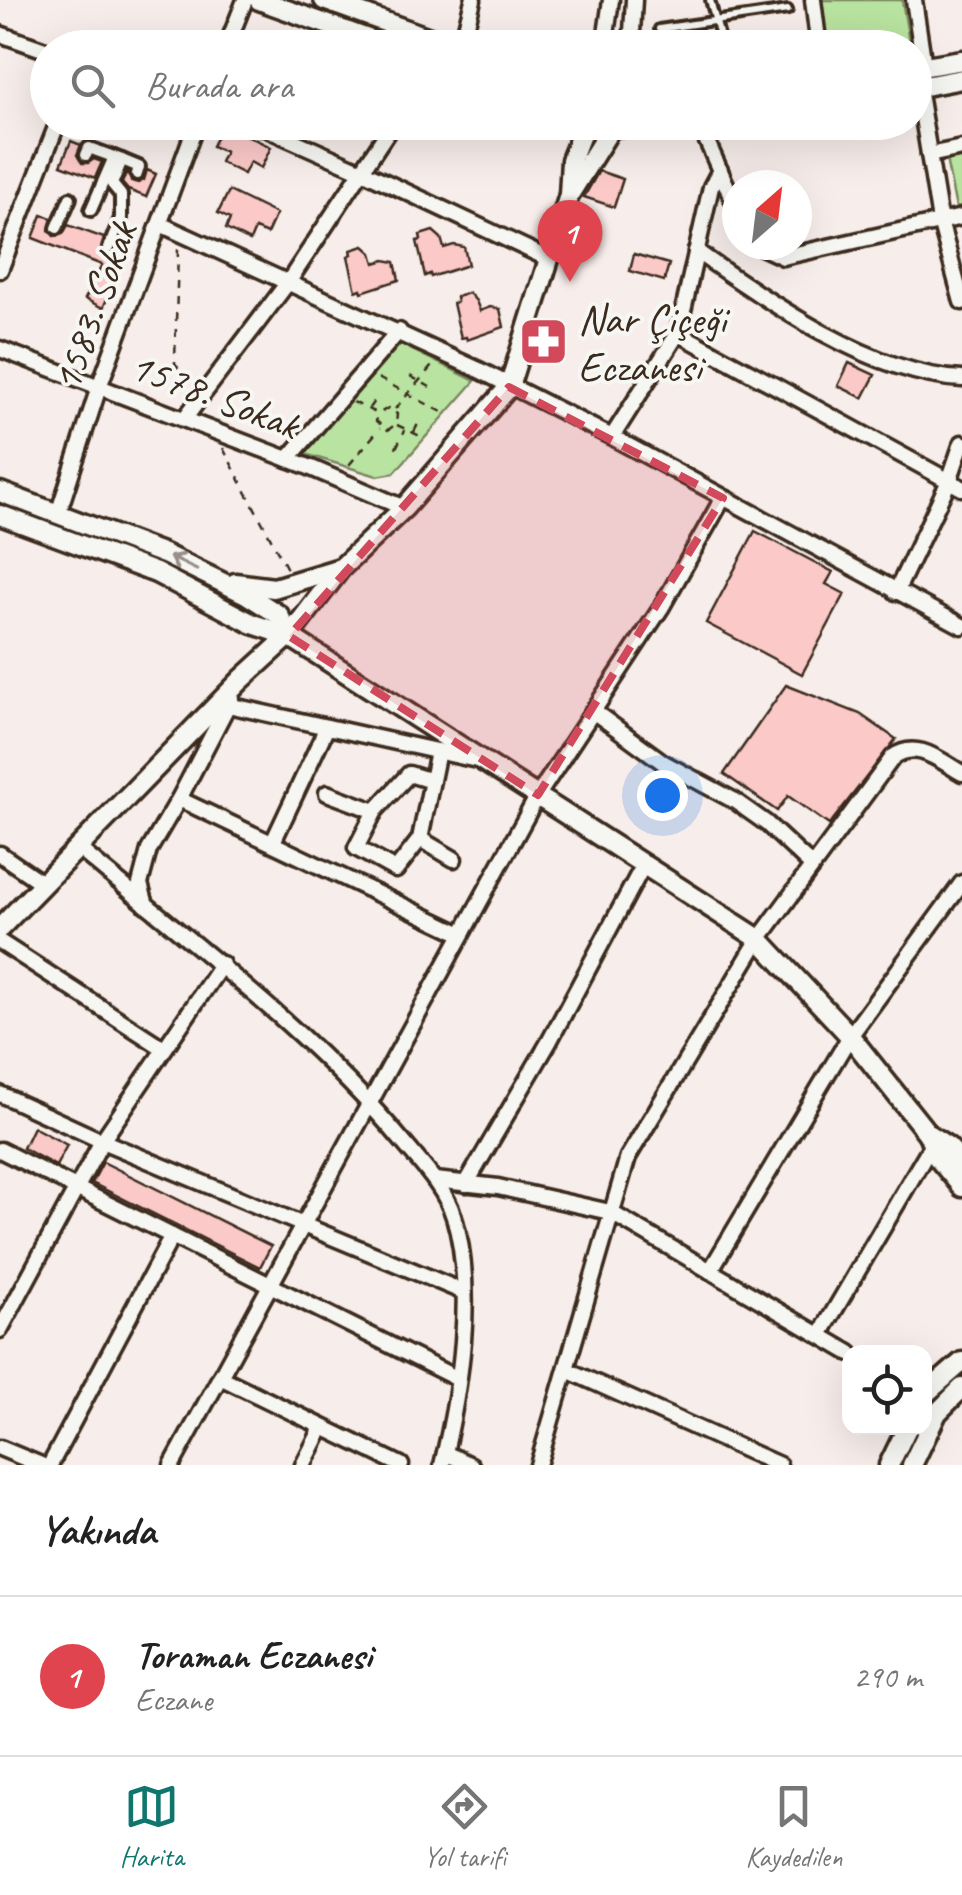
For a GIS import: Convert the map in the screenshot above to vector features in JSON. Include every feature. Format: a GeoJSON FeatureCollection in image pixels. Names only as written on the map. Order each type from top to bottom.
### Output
{"type":"FeatureCollection","features":[{"type":"Feature","properties":{"kind":"street"},"geometry":{"type":"LineString","coordinates":[[233,30],[245,0]]}},
{"type":"Feature","properties":{"kind":"street"},"geometry":{"type":"LineString","coordinates":[[259,0],[343,30]]}},
{"type":"Feature","properties":{"kind":"street"},"geometry":{"type":"LineString","coordinates":[[324,0],[409,30]]}},
{"type":"Feature","properties":{"kind":"street"},"geometry":{"type":"LineString","coordinates":[[465,30],[474,0]]}},
{"type":"Feature","properties":{"kind":"street"},"geometry":{"type":"LineString","coordinates":[[606,30],[610,0]]}},
{"type":"Feature","properties":{"kind":"street"},"geometry":{"type":"LineString","coordinates":[[632,30],[634,0]]}},
{"type":"Feature","properties":{"kind":"street"},"geometry":{"type":"LineString","coordinates":[[812,0],[817,30]]}},
{"type":"Feature","properties":{"kind":"street"},"geometry":{"type":"LineString","coordinates":[[914,0],[916,30]]}},
{"type":"Feature","properties":{"kind":"street"},"geometry":{"type":"LineString","coordinates":[[0,34],[30,45]]}},
{"type":"Feature","properties":{"kind":"street"},"geometry":{"type":"LineString","coordinates":[[932,65],[962,60]]}},
{"type":"Feature","properties":{"kind":"street"},"geometry":{"type":"LineString","coordinates":[[932,85],[962,80]]}},
{"type":"Feature","properties":{"kind":"street"},"geometry":{"type":"LineString","coordinates":[[0,270],[51,140]]}},
{"type":"Feature","properties":{"kind":"street","name":"1583. Sokak"},"geometry":{"type":"LineString","coordinates":[[58,514],[98,387],[190,140]]}},
{"type":"Feature","properties":{"kind":"street"},"geometry":{"type":"LineString","coordinates":[[292,140],[549,259]]}},
{"type":"Feature","properties":{"kind":"street"},"geometry":{"type":"LineString","coordinates":[[185,418],[289,281],[382,140]]}},
{"type":"Feature","properties":{"kind":"street"},"geometry":{"type":"LineString","coordinates":[[0,928],[241,680],[289,636],[341,568],[404,508],[509,388],[569,195],[596,140]]}},
{"type":"Feature","properties":{"kind":"street"},"geometry":{"type":"LineString","coordinates":[[706,140],[722,175]]}},
{"type":"Feature","properties":{"kind":"street"},"geometry":{"type":"LineString","coordinates":[[926,140],[940,222],[962,302]]}},
{"type":"Feature","properties":{"kind":"street"},"geometry":{"type":"LineString","coordinates":[[86,155],[89,148],[118,158],[139,167],[137,174]]}},
{"type":"Feature","properties":{"kind":"street"},"geometry":{"type":"LineString","coordinates":[[929,154],[962,148]]}},
{"type":"Feature","properties":{"kind":"street"},"geometry":{"type":"LineString","coordinates":[[91,210],[118,158]]}},
{"type":"Feature","properties":{"kind":"street"},"geometry":{"type":"LineString","coordinates":[[109,248],[121,218],[122,194],[112,184],[118,158]]}},
{"type":"Feature","properties":{"kind":"street"},"geometry":{"type":"LineString","coordinates":[[612,436],[678,333],[711,186],[720,170]]}},
{"type":"Feature","properties":{"kind":"street"},"geometry":{"type":"LineString","coordinates":[[58,228],[70,198]]}},
{"type":"Feature","properties":{"kind":"street"},"geometry":{"type":"LineString","coordinates":[[812,251],[962,217]]}},
{"type":"Feature","properties":{"kind":"street"},"geometry":{"type":"LineString","coordinates":[[160,224],[399,331],[612,436],[962,626]]}},
{"type":"Feature","properties":{"kind":"street"},"geometry":{"type":"LineString","coordinates":[[696,251],[775,304],[882,362],[932,378],[962,380]]}},
{"type":"Feature","properties":{"kind":"street"},"geometry":{"type":"LineString","coordinates":[[288,460],[399,331]]}},
{"type":"Feature","properties":{"kind":"street"},"geometry":{"type":"LineString","coordinates":[[678,333],[956,485]]}},
{"type":"Feature","properties":{"kind":"street","name":"1578. Sokak"},"geometry":{"type":"LineString","coordinates":[[0,349],[185,418],[404,508]]}},
{"type":"Feature","properties":{"kind":"street"},"geometry":{"type":"LineString","coordinates":[[896,592],[956,485],[962,442]]}},
{"type":"Feature","properties":{"kind":"street"},"geometry":{"type":"LineString","coordinates":[[0,492],[164,554],[222,582],[279,615],[289,636]]}},
{"type":"Feature","properties":{"kind":"street"},"geometry":{"type":"LineString","coordinates":[[172,1465],[538,794],[661,608],[723,498]]}},
{"type":"Feature","properties":{"kind":"street"},"geometry":{"type":"LineString","coordinates":[[0,516],[156,573],[253,624],[289,636],[759,940],[850,1036],[930,1139],[937,1157],[962,1188]]}},
{"type":"Feature","properties":{"kind":"street"},"geometry":{"type":"LineString","coordinates":[[222,582],[274,588],[341,568]]}},
{"type":"Feature","properties":{"kind":"street"},"geometry":{"type":"LineString","coordinates":[[146,905],[140,884],[149,850],[241,680]]}},
{"type":"Feature","properties":{"kind":"street"},"geometry":{"type":"LineString","coordinates":[[228,704],[486,762]]}},
{"type":"Feature","properties":{"kind":"street"},"geometry":{"type":"LineString","coordinates":[[593,711],[664,763],[736,801],[812,866]]}},
{"type":"Feature","properties":{"kind":"street"},"geometry":{"type":"LineString","coordinates":[[273,842],[328,727]]}},
{"type":"Feature","properties":{"kind":"street"},"geometry":{"type":"LineString","coordinates":[[538,1465],[628,1157],[759,940],[892,757],[903,749],[915,748],[962,772]]}},
{"type":"Feature","properties":{"kind":"street"},"geometry":{"type":"LineString","coordinates":[[432,781],[409,774],[375,811],[356,848],[396,870],[420,839],[432,781],[438,752]]}},
{"type":"Feature","properties":{"kind":"street"},"geometry":{"type":"LineString","coordinates":[[326,793],[375,811]]}},
{"type":"Feature","properties":{"kind":"street"},"geometry":{"type":"LineString","coordinates":[[180,799],[460,933]]}},
{"type":"Feature","properties":{"kind":"street"},"geometry":{"type":"LineString","coordinates":[[420,839],[454,859]]}},
{"type":"Feature","properties":{"kind":"street"},"geometry":{"type":"LineString","coordinates":[[77,847],[222,964],[371,1103],[435,1180],[453,1212],[461,1247],[464,1292],[458,1379],[443,1459],[471,1465]]}},
{"type":"Feature","properties":{"kind":"street"},"geometry":{"type":"LineString","coordinates":[[0,854],[42,884]]}},
{"type":"Feature","properties":{"kind":"street"},"geometry":{"type":"LineString","coordinates":[[466,1184],[549,1042],[644,864]]}},
{"type":"Feature","properties":{"kind":"street"},"geometry":{"type":"LineString","coordinates":[[710,1271],[850,1036],[962,883]]}},
{"type":"Feature","properties":{"kind":"street"},"geometry":{"type":"LineString","coordinates":[[0,942],[163,1048]]}},
{"type":"Feature","properties":{"kind":"street"},"geometry":{"type":"LineString","coordinates":[[0,1330],[102,1141],[222,964]]}},
{"type":"Feature","properties":{"kind":"street"},"geometry":{"type":"LineString","coordinates":[[0,1094],[102,1141],[464,1292]]}},
{"type":"Feature","properties":{"kind":"street"},"geometry":{"type":"LineString","coordinates":[[930,1139],[947,1146],[962,1162]]}},
{"type":"Feature","properties":{"kind":"street"},"geometry":{"type":"LineString","coordinates":[[820,1336],[930,1139]]}},
{"type":"Feature","properties":{"kind":"street"},"geometry":{"type":"LineString","coordinates":[[0,1150],[458,1379]]}},
{"type":"Feature","properties":{"kind":"street"},"geometry":{"type":"LineString","coordinates":[[435,1180],[498,1187],[610,1212],[842,1348]]}},
{"type":"Feature","properties":{"kind":"street"},"geometry":{"type":"LineString","coordinates":[[50,1465],[172,1236]]}},
{"type":"Feature","properties":{"kind":"street"},"geometry":{"type":"LineString","coordinates":[[932,1388],[962,1362]]}},
{"type":"Feature","properties":{"kind":"street"},"geometry":{"type":"LineString","coordinates":[[567,1370],[778,1465]]}},
{"type":"Feature","properties":{"kind":"street"},"geometry":{"type":"LineString","coordinates":[[220,1377],[401,1465]]}},
{"type":"Feature","properties":{"kind":"street"},"geometry":{"type":"LineString","coordinates":[[912,1465],[937,1413],[962,1388]]}},
{"type":"Feature","properties":{"kind":"street"},"geometry":{"type":"LineString","coordinates":[[303,1465],[322,1428]]}},
{"type":"Feature","properties":{"kind":"street"},"geometry":{"type":"LineString","coordinates":[[889,1465],[903,1435]]}},
{"type":"Feature","properties":{"kind":"street"},"geometry":{"type":"LineString","coordinates":[[0,1448],[41,1465]]}},
{"type":"Feature","properties":{"kind":"lane"},"geometry":{"type":"LineString","coordinates":[[710,0],[718,30]]}},
{"type":"Feature","properties":{"kind":"lane"},"geometry":{"type":"LineString","coordinates":[[659,29],[788,10]]}},
{"type":"Feature","properties":{"kind":"path"},"geometry":{"type":"LineString","coordinates":[[178,232],[175,363],[199,400]]}},
{"type":"Feature","properties":{"kind":"path"},"geometry":{"type":"LineString","coordinates":[[393,411],[433,364]]}},
{"type":"Feature","properties":{"kind":"path"},"geometry":{"type":"LineString","coordinates":[[373,376],[444,413]]}},
{"type":"Feature","properties":{"kind":"path"},"geometry":{"type":"LineString","coordinates":[[410,376],[430,387]]}},
{"type":"Feature","properties":{"kind":"path"},"geometry":{"type":"LineString","coordinates":[[368,410],[375,400]]}},
{"type":"Feature","properties":{"kind":"path"},"geometry":{"type":"LineString","coordinates":[[351,402],[378,414]]}},
{"type":"Feature","properties":{"kind":"path"},"geometry":{"type":"LineString","coordinates":[[388,408],[397,414],[396,424],[388,430],[380,426],[376,421],[378,414],[388,408]]}},
{"type":"Feature","properties":{"kind":"path"},"geometry":{"type":"LineString","coordinates":[[414,433],[419,422]]}},
{"type":"Feature","properties":{"kind":"path"},"geometry":{"type":"LineString","coordinates":[[396,424],[422,437]]}},
{"type":"Feature","properties":{"kind":"path"},"geometry":{"type":"LineString","coordinates":[[349,465],[380,426]]}},
{"type":"Feature","properties":{"kind":"path"},"geometry":{"type":"LineString","coordinates":[[396,448],[405,429]]}},
{"type":"Feature","properties":{"kind":"path"},"geometry":{"type":"LineString","coordinates":[[214,430],[295,584]]}},
{"type":"Feature","properties":{"kind":"highlighted area"},"geometry":{"type":"Polygon","coordinates":[[[509,387],[723,498],[538,795],[289,636],[509,387]]]}},
{"type":"Feature","properties":{"kind":"green space"},"geometry":{"type":"Polygon","coordinates":[[[820,0],[902,0],[907,30],[824,30],[820,0]]]}},
{"type":"Feature","properties":{"kind":"green space"},"geometry":{"type":"Polygon","coordinates":[[[962,157],[962,207],[956,208],[946,159],[962,157]]]}},
{"type":"Feature","properties":{"kind":"green space"},"geometry":{"type":"Polygon","coordinates":[[[396,342],[475,381],[394,473],[377,476],[305,454],[396,342]]]}},
{"type":"Feature","properties":{"kind":"building"},"geometry":{"type":"Polygon","coordinates":[[[215,140],[256,140],[271,147],[261,168],[250,162],[244,174],[220,162],[225,152],[212,146],[215,140]]]}},
{"type":"Feature","properties":{"kind":"building"},"geometry":{"type":"Polygon","coordinates":[[[71,141],[81,145],[77,155],[82,163],[94,159],[102,162],[95,178],[61,165],[71,141]]]}},
{"type":"Feature","properties":{"kind":"building"},"geometry":{"type":"Polygon","coordinates":[[[147,170],[156,174],[146,197],[128,190],[122,183],[127,171],[131,181],[138,183],[144,180],[147,170]]]}},
{"type":"Feature","properties":{"kind":"building"},"geometry":{"type":"Polygon","coordinates":[[[599,171],[623,179],[614,207],[584,197],[599,171]]]}},
{"type":"Feature","properties":{"kind":"building"},"geometry":{"type":"Polygon","coordinates":[[[229,191],[276,214],[267,234],[255,229],[250,241],[226,229],[230,219],[218,213],[229,191]]]}},
{"type":"Feature","properties":{"kind":"building"},"geometry":{"type":"Polygon","coordinates":[[[42,215],[52,218],[49,230],[54,236],[63,234],[68,225],[104,238],[101,250],[107,256],[115,254],[120,244],[129,248],[103,308],[85,299],[102,265],[33,238],[42,215]]]}},
{"type":"Feature","properties":{"kind":"building"},"geometry":{"type":"Polygon","coordinates":[[[433,231],[444,248],[464,247],[468,265],[425,276],[417,241],[421,240],[420,235],[433,231]]]}},
{"type":"Feature","properties":{"kind":"building"},"geometry":{"type":"Polygon","coordinates":[[[364,246],[375,263],[395,262],[399,280],[356,291],[348,256],[351,250],[364,246]]]}},
{"type":"Feature","properties":{"kind":"building"},"geometry":{"type":"Polygon","coordinates":[[[634,254],[669,264],[664,281],[630,271],[634,254]]]}},
{"type":"Feature","properties":{"kind":"building"},"geometry":{"type":"Polygon","coordinates":[[[469,293],[480,311],[500,309],[504,327],[467,340],[461,338],[453,303],[457,302],[456,297],[469,293]]]}},
{"type":"Feature","properties":{"kind":"building"},"geometry":{"type":"Polygon","coordinates":[[[849,363],[875,375],[863,398],[838,386],[849,363]]]}},
{"type":"Feature","properties":{"kind":"building"},"geometry":{"type":"Polygon","coordinates":[[[755,531],[833,572],[826,584],[845,594],[802,674],[706,623],[755,531]]]}},
{"type":"Feature","properties":{"kind":"building"},"geometry":{"type":"Polygon","coordinates":[[[786,685],[860,714],[896,739],[829,825],[788,796],[777,811],[724,774],[786,685]]]}},
{"type":"Feature","properties":{"kind":"building"},"geometry":{"type":"Polygon","coordinates":[[[33,1127],[67,1145],[56,1166],[23,1148],[33,1127]]]}},
{"type":"Feature","properties":{"kind":"building"},"geometry":{"type":"Polygon","coordinates":[[[103,1162],[271,1246],[260,1267],[92,1183],[103,1162]]]}},
{"type":"Feature","properties":{"kind":"place","name":"Toraman Eczanesi"},"geometry":{"type":"Point","coordinates":[570,282]}},
{"type":"Feature","properties":{"kind":"place","name":"Nar Çiçeği Eczanesi"},"geometry":{"type":"Point","coordinates":[543,342]}}]}
